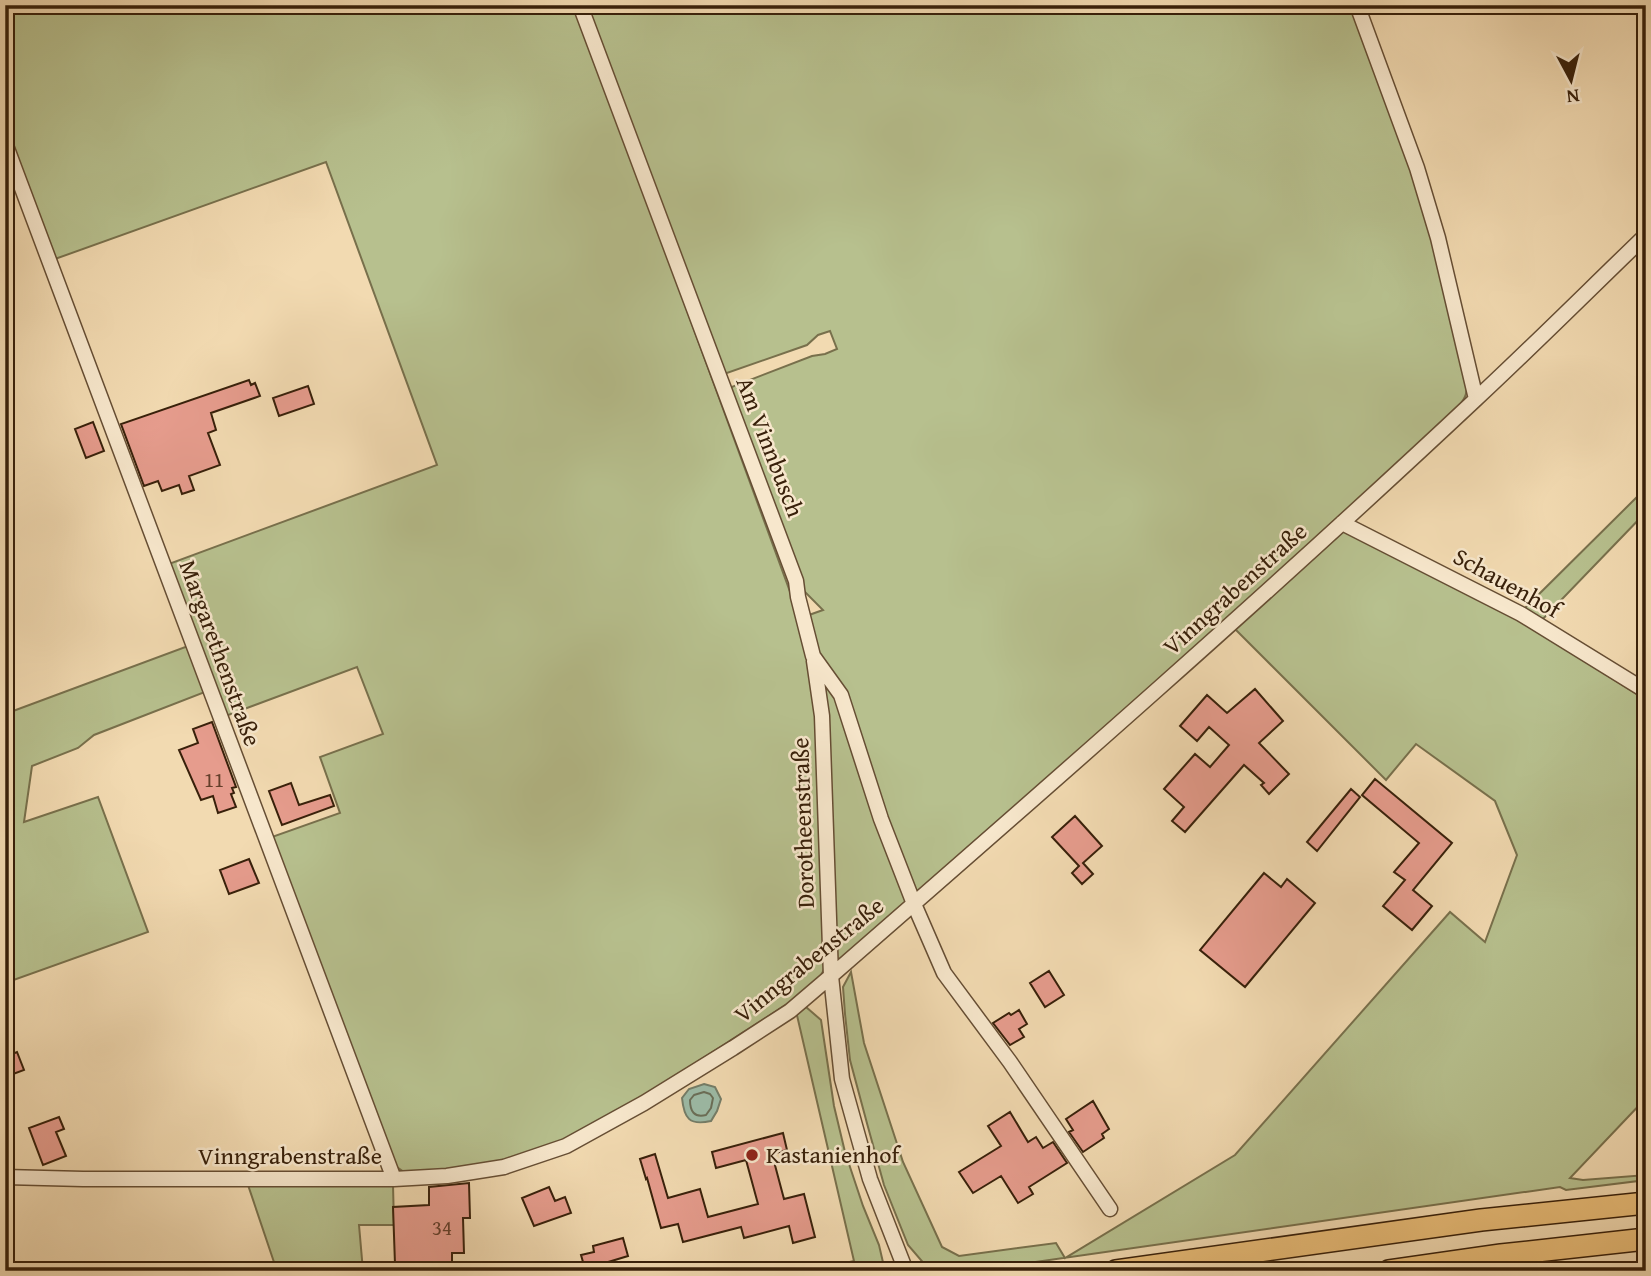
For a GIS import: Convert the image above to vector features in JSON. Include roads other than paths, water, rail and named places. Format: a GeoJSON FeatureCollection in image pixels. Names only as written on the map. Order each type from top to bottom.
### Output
{"type":"FeatureCollection","features":[{"type":"Feature","properties":{"kind":"highway"},"geometry":{"type":"LineString","coordinates":[[1116,1271],[1481,1220],[1646,1203]]}},
{"type":"Feature","properties":{"kind":"highway"},"geometry":{"type":"LineString","coordinates":[[1389,1271],[1646,1239]]}},
{"type":"Feature","properties":{"kind":"street","name":"Am Vinnbusch"},"geometry":{"type":"LineString","coordinates":[[580,5],[796,581],[813,656],[841,695],[881,819],[914,904]]}},
{"type":"Feature","properties":{"kind":"street"},"geometry":{"type":"LineString","coordinates":[[1357,5],[1418,168],[1438,238],[1476,399]]}},
{"type":"Feature","properties":{"kind":"street","name":"Margarethenstraße"},"geometry":{"type":"LineString","coordinates":[[5,143],[394,1178]]}},
{"type":"Feature","properties":{"kind":"street","name":"Vinngrabenstraße"},"geometry":{"type":"LineString","coordinates":[[5,1177],[83,1179],[447,1176],[504,1167],[566,1146],[644,1103],[790,1011],[831,976],[1342,523],[1476,399],[1646,235]]}},
{"type":"Feature","properties":{"kind":"street","name":"Schauenhof"},"geometry":{"type":"LineString","coordinates":[[1342,523],[1521,614],[1646,691]]}},
{"type":"Feature","properties":{"kind":"street","name":"Dorotheenstraße"},"geometry":{"type":"LineString","coordinates":[[813,656],[822,716],[831,976],[842,1079],[870,1179],[905,1270]]}},
{"type":"Feature","properties":{"kind":"street"},"geometry":{"type":"LineString","coordinates":[[914,904],[944,973],[1010,1062],[1110,1209]]}},
{"type":"Feature","properties":{"kind":"water"},"geometry":{"type":"Polygon","coordinates":[[[704,1084],[715,1087],[721,1099],[711,1121],[697,1122],[686,1115],[682,1098],[689,1089],[704,1084]]]}},
{"type":"Feature","properties":{"kind":"place","name":"Kastanienhof"},"geometry":{"type":"Point","coordinates":[752,1155]}}]}
